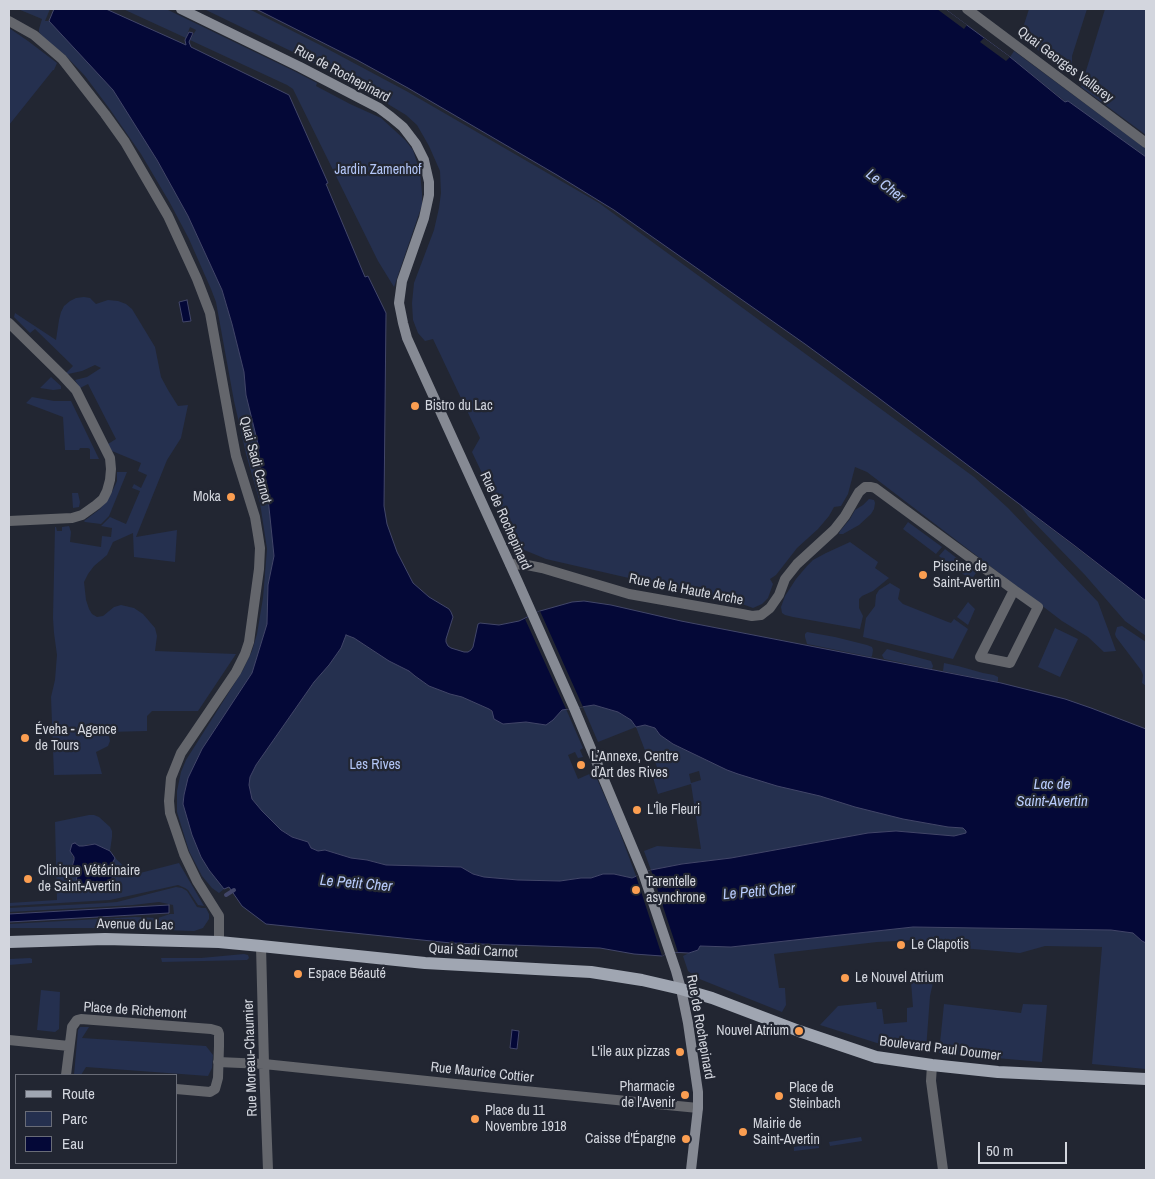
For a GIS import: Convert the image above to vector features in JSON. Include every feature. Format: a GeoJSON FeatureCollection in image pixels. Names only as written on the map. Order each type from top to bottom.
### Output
{"type":"FeatureCollection","features":[{"type":"Feature","properties":{"kind":"main road","name":"Avenue du Lac"},"geometry":{"type":"LineString","coordinates":[[9,942],[105,939],[219,942],[261,946]]}},
{"type":"Feature","properties":{"kind":"main road","name":"Quai Sadi Carnot"},"geometry":{"type":"LineString","coordinates":[[261,946],[425,963],[591,972],[642,980],[682,989]]}},
{"type":"Feature","properties":{"kind":"main road","name":"Boulevard Paul Doumer"},"geometry":{"type":"LineString","coordinates":[[682,989],[876,1057],[998,1072],[1146,1079]]}},
{"type":"Feature","properties":{"kind":"street","name":"Rue de Rochepinard"},"geometry":{"type":"LineString","coordinates":[[181,9],[285,59],[379,108],[403,127],[416,144],[424,160],[429,182],[429,195],[424,218],[402,281],[400,303],[402,323],[407,338],[574,708],[643,873],[682,989],[688,1022],[698,1092],[691,1170]]}},
{"type":"Feature","properties":{"kind":"street","name":"Quai Georges Vallerey"},"geometry":{"type":"LineString","coordinates":[[967,9],[1146,143]]}},
{"type":"Feature","properties":{"kind":"street","name":"Quai Sadi Carnot"},"geometry":{"type":"LineString","coordinates":[[9,21],[34,35],[62,59],[125,142],[168,216],[197,279],[211,318],[236,456],[255,517],[260,548],[259,569],[249,642],[245,654],[236,672],[182,753],[171,778],[169,801],[172,820],[184,854],[197,881],[219,916],[219,942]]}},
{"type":"Feature","properties":{"kind":"street"},"geometry":{"type":"LineString","coordinates":[[9,323],[76,390],[110,458],[112,469],[107,491],[103,499],[89,512],[72,518],[9,521]]}},
{"type":"Feature","properties":{"kind":"street","name":"Rue de la Haute Arche"},"geometry":{"type":"LineString","coordinates":[[510,564],[527,565],[630,594],[752,616],[761,615],[770,608],[779,595],[786,579],[797,564],[834,530],[859,492],[865,487],[871,487],[876,488],[1014,590]]}},
{"type":"Feature","properties":{"kind":"street"},"geometry":{"type":"LineString","coordinates":[[1014,590],[1038,607],[1010,663],[980,657],[989,640],[1014,590]]}},
{"type":"Feature","properties":{"kind":"street","name":"Rue Moreau-Chaumier"},"geometry":{"type":"LineString","coordinates":[[261,946],[268,1170]]}},
{"type":"Feature","properties":{"kind":"street","name":"Place de Richemont"},"geometry":{"type":"LineString","coordinates":[[66,1074],[72,1027],[77,1020],[218,1031],[216,1086],[210,1092],[178,1090]]}},
{"type":"Feature","properties":{"kind":"street"},"geometry":{"type":"LineString","coordinates":[[9,1040],[69,1046]]}},
{"type":"Feature","properties":{"kind":"street"},"geometry":{"type":"LineString","coordinates":[[218,1062],[264,1064]]}},
{"type":"Feature","properties":{"kind":"street","name":"Rue Maurice Cottier"},"geometry":{"type":"LineString","coordinates":[[264,1064],[698,1108]]}},
{"type":"Feature","properties":{"kind":"street"},"geometry":{"type":"LineString","coordinates":[[932,1065],[931,1081],[943,1170]]}},
{"type":"Feature","properties":{"kind":"green space"},"geometry":{"type":"Polygon","coordinates":[[[18,9],[50,9],[45,21],[49,21],[54,26],[113,90],[146,141],[188,216],[222,290],[244,372],[246,395],[266,480],[274,556],[268,585],[267,624],[252,673],[202,749],[188,778],[183,804],[201,857],[224,889],[219,893],[202,876],[189,851],[177,812],[177,791],[186,760],[243,670],[252,651],[263,598],[267,549],[260,503],[234,401],[216,302],[189,239],[141,154],[85,76],[39,32],[42,19],[18,9]]]}},
{"type":"Feature","properties":{"kind":"green space","name":"Jardin Zamenhof"},"geometry":{"type":"Polygon","coordinates":[[[123,9],[166,9],[294,71],[317,83],[316,86],[381,118],[405,140],[413,150],[420,172],[422,205],[394,287],[378,261],[293,89],[190,40],[196,30],[190,27],[186,38],[123,9]]]}},
{"type":"Feature","properties":{"kind":"green space"},"geometry":{"type":"Polygon","coordinates":[[[204,9],[248,9],[253,11],[408,92],[599,203],[974,477],[1008,508],[1098,602],[1116,651],[1104,652],[1088,637],[1062,621],[867,472],[855,467],[848,494],[841,506],[834,507],[818,529],[797,548],[776,575],[770,579],[773,584],[768,598],[762,604],[753,608],[546,559],[517,547],[472,452],[480,438],[433,339],[425,341],[418,333],[413,320],[414,283],[434,230],[441,193],[440,171],[417,125],[406,115],[368,92],[295,53],[204,9]]]}},
{"type":"Feature","properties":{"kind":"green space"},"geometry":{"type":"Polygon","coordinates":[[[1029,9],[1087,9],[1072,56],[1072,75],[1020,37],[1029,9]]]}},
{"type":"Feature","properties":{"kind":"green space"},"geometry":{"type":"Polygon","coordinates":[[[1105,9],[1146,9],[1146,135],[1081,87],[1105,9]]]}},
{"type":"Feature","properties":{"kind":"green space"},"geometry":{"type":"Polygon","coordinates":[[[9,28],[57,63],[54,70],[9,125],[9,28]]]}},
{"type":"Feature","properties":{"kind":"green space"},"geometry":{"type":"Polygon","coordinates":[[[1014,51],[1146,149],[1146,157],[1068,101],[1066,102],[1010,57],[1014,51]]]}},
{"type":"Feature","properties":{"kind":"green space"},"geometry":{"type":"Polygon","coordinates":[[[76,298],[90,298],[96,304],[108,300],[118,301],[132,309],[155,347],[161,377],[168,390],[178,406],[188,405],[181,438],[167,460],[136,537],[177,530],[175,562],[134,557],[133,533],[113,542],[107,555],[94,566],[84,582],[89,609],[97,617],[103,616],[114,607],[121,605],[134,608],[143,614],[155,628],[157,636],[155,651],[236,654],[198,711],[152,711],[147,716],[147,731],[108,732],[110,741],[108,746],[96,752],[102,774],[54,775],[51,697],[55,680],[57,655],[53,618],[55,527],[57,531],[62,531],[62,527],[69,526],[71,532],[70,542],[101,547],[102,536],[111,537],[112,528],[101,526],[110,517],[126,524],[140,491],[132,488],[134,484],[141,488],[147,475],[138,471],[141,463],[112,451],[108,444],[116,439],[88,384],[80,388],[75,380],[87,377],[101,368],[95,365],[82,371],[66,373],[73,366],[35,329],[30,333],[14,317],[15,313],[56,340],[59,320],[64,306],[76,298]]]}},
{"type":"Feature","properties":{"kind":"green space"},"geometry":{"type":"Polygon","coordinates":[[[51,377],[61,386],[61,389],[40,388],[51,377]]]}},
{"type":"Feature","properties":{"kind":"green space"},"geometry":{"type":"Polygon","coordinates":[[[32,397],[54,401],[71,401],[99,459],[90,459],[90,449],[88,448],[65,450],[63,417],[26,403],[32,397]]]}},
{"type":"Feature","properties":{"kind":"green space"},"geometry":{"type":"Polygon","coordinates":[[[117,472],[127,472],[109,516],[101,524],[85,522],[100,509],[111,494],[117,481],[117,472]]]}},
{"type":"Feature","properties":{"kind":"green space"},"geometry":{"type":"Polygon","coordinates":[[[72,493],[78,493],[79,507],[73,508],[72,493]]]}},
{"type":"Feature","properties":{"kind":"green space"},"geometry":{"type":"Polygon","coordinates":[[[869,499],[874,500],[875,503],[871,514],[859,525],[843,534],[839,534],[855,510],[869,499]]]}},
{"type":"Feature","properties":{"kind":"green space"},"geometry":{"type":"Polygon","coordinates":[[[1020,505],[1146,601],[1146,636],[1125,621],[1020,505]]]}},
{"type":"Feature","properties":{"kind":"green space"},"geometry":{"type":"Polygon","coordinates":[[[908,522],[942,547],[936,554],[903,529],[908,522]]]}},
{"type":"Feature","properties":{"kind":"green space"},"geometry":{"type":"Polygon","coordinates":[[[850,542],[878,562],[875,568],[889,578],[859,599],[859,608],[863,616],[860,629],[793,617],[782,613],[781,607],[785,596],[807,566],[813,560],[850,542]]]}},
{"type":"Feature","properties":{"kind":"green space"},"geometry":{"type":"Polygon","coordinates":[[[945,549],[976,573],[971,580],[939,556],[945,549]]]}},
{"type":"Feature","properties":{"kind":"green space"},"geometry":{"type":"Polygon","coordinates":[[[890,583],[900,589],[898,599],[903,604],[951,623],[954,619],[968,629],[953,659],[863,637],[866,618],[875,606],[876,595],[879,590],[890,583]]]}},
{"type":"Feature","properties":{"kind":"green space"},"geometry":{"type":"Polygon","coordinates":[[[968,602],[975,609],[968,625],[957,617],[968,602]]]}},
{"type":"Feature","properties":{"kind":"green space"},"geometry":{"type":"Polygon","coordinates":[[[1122,626],[1146,642],[1146,686],[1142,683],[1143,675],[1141,670],[1116,637],[1117,627],[1122,626]]]}},
{"type":"Feature","properties":{"kind":"green space"},"geometry":{"type":"Polygon","coordinates":[[[1055,628],[1078,639],[1060,677],[1038,667],[1055,628]]]}},
{"type":"Feature","properties":{"kind":"green space"},"geometry":{"type":"Polygon","coordinates":[[[807,632],[867,645],[872,647],[872,656],[807,644],[805,634],[807,632]]]}},
{"type":"Feature","properties":{"kind":"green space","name":"Les Rives"},"geometry":{"type":"Polygon","coordinates":[[[346,635],[409,671],[429,686],[462,697],[489,709],[503,724],[526,722],[546,725],[562,710],[566,709],[583,748],[580,750],[583,757],[578,758],[575,752],[568,755],[578,779],[594,772],[616,822],[636,876],[632,878],[614,874],[603,874],[591,878],[560,881],[518,880],[484,877],[473,874],[461,867],[386,865],[351,858],[325,850],[318,851],[311,848],[308,842],[292,837],[281,830],[252,799],[249,785],[250,777],[256,765],[314,682],[341,648],[346,635]]]}},
{"type":"Feature","properties":{"kind":"green space"},"geometry":{"type":"Polygon","coordinates":[[[887,649],[931,661],[932,669],[884,659],[882,655],[887,649]]]}},
{"type":"Feature","properties":{"kind":"green space"},"geometry":{"type":"Polygon","coordinates":[[[944,663],[994,675],[998,677],[998,681],[943,671],[944,663]]]}},
{"type":"Feature","properties":{"kind":"green space"},"geometry":{"type":"Polygon","coordinates":[[[594,705],[618,712],[631,720],[636,727],[598,742],[583,707],[594,705]]]}},
{"type":"Feature","properties":{"kind":"green space"},"geometry":{"type":"Polygon","coordinates":[[[645,725],[655,728],[660,735],[673,744],[727,770],[903,819],[963,828],[966,833],[954,836],[896,831],[868,833],[731,858],[651,870],[644,851],[657,846],[701,849],[691,784],[658,794],[651,771],[657,767],[650,752],[646,753],[636,727],[645,725]],[[699,771],[689,774],[691,783],[701,780],[699,771]]]}},
{"type":"Feature","properties":{"kind":"green space"},"geometry":{"type":"Polygon","coordinates":[[[89,815],[99,817],[110,827],[112,837],[110,851],[99,846],[89,844],[79,846],[75,843],[72,865],[77,876],[76,883],[85,886],[116,868],[112,864],[115,858],[128,870],[140,873],[179,863],[204,906],[198,905],[188,890],[178,885],[110,900],[9,906],[9,903],[57,900],[55,822],[89,815]]]}},
{"type":"Feature","properties":{"kind":"green space"},"geometry":{"type":"Polygon","coordinates":[[[176,887],[187,891],[197,907],[206,908],[209,919],[203,928],[194,931],[106,928],[9,928],[9,924],[135,917],[158,918],[174,914],[173,905],[159,902],[9,912],[9,908],[117,902],[176,887]]]}},
{"type":"Feature","properties":{"kind":"green space"},"geometry":{"type":"Polygon","coordinates":[[[913,927],[1111,930],[1133,933],[1146,943],[1146,1069],[1092,1064],[1102,947],[1045,946],[1020,953],[950,947],[917,940],[877,942],[774,954],[779,988],[785,988],[786,1005],[782,1012],[697,978],[688,971],[683,956],[698,950],[700,946],[731,947],[913,927]]]}},
{"type":"Feature","properties":{"kind":"green space"},"geometry":{"type":"Polygon","coordinates":[[[248,955],[249,958],[247,960],[162,962],[161,958],[201,958],[248,955]]]}},
{"type":"Feature","properties":{"kind":"green space"},"geometry":{"type":"Polygon","coordinates":[[[30,958],[32,963],[9,965],[9,959],[30,958]]]}},
{"type":"Feature","properties":{"kind":"green space"},"geometry":{"type":"Polygon","coordinates":[[[935,974],[930,996],[926,1050],[880,1044],[820,1025],[838,1006],[876,1002],[877,1009],[882,1009],[884,1024],[907,1022],[907,1008],[913,1007],[911,982],[914,981],[914,978],[935,974]]]}},
{"type":"Feature","properties":{"kind":"green space"},"geometry":{"type":"Polygon","coordinates":[[[41,990],[60,992],[59,1029],[55,1032],[37,1030],[41,990]]]}},
{"type":"Feature","properties":{"kind":"green space"},"geometry":{"type":"Polygon","coordinates":[[[944,1004],[1021,1013],[1023,1004],[1047,1005],[1042,1062],[939,1053],[944,1004]]]}},
{"type":"Feature","properties":{"kind":"green space"},"geometry":{"type":"Polygon","coordinates":[[[80,1027],[89,1027],[82,1038],[206,1046],[213,1055],[212,1068],[208,1076],[86,1067],[82,1074],[74,1074],[78,1030],[80,1027]]]}},
{"type":"Feature","properties":{"kind":"green space"},"geometry":{"type":"Polygon","coordinates":[[[861,1137],[862,1141],[830,1146],[829,1142],[861,1137]]]}},
{"type":"Feature","properties":{"kind":"green space"},"geometry":{"type":"Polygon","coordinates":[[[819,1143],[819,1148],[794,1151],[794,1147],[819,1143]]]}},
{"type":"Feature","properties":{"kind":"water","name":"Lac de Saint-Avertin"},"geometry":{"type":"Polygon","coordinates":[[[54,9],[106,9],[186,45],[185,40],[189,32],[193,33],[189,42],[191,47],[289,95],[328,183],[326,184],[365,277],[368,276],[386,313],[384,506],[387,524],[397,552],[413,583],[451,612],[453,617],[446,639],[448,646],[468,652],[473,647],[478,624],[480,623],[499,625],[519,621],[540,611],[572,602],[584,601],[1001,683],[1065,699],[1146,729],[1146,943],[1133,933],[1111,930],[913,927],[731,947],[700,946],[698,950],[689,953],[669,952],[662,956],[634,954],[600,948],[451,943],[266,924],[242,906],[229,887],[224,889],[201,857],[183,804],[188,778],[202,749],[252,673],[267,624],[268,585],[274,556],[266,480],[261,476],[258,444],[246,395],[244,372],[222,290],[188,216],[157,160],[113,90],[49,21],[54,9]],[[346,635],[341,648],[314,682],[256,765],[250,777],[249,785],[252,799],[262,811],[281,830],[292,837],[308,842],[311,848],[318,851],[325,850],[351,858],[386,865],[461,867],[473,874],[484,877],[560,881],[591,878],[603,874],[614,874],[632,878],[651,870],[682,864],[731,858],[868,833],[896,831],[954,836],[966,833],[963,828],[903,819],[738,774],[673,744],[660,735],[655,728],[645,725],[636,727],[631,720],[618,712],[594,705],[562,710],[546,725],[526,722],[503,724],[494,719],[492,711],[489,709],[462,697],[429,686],[409,671],[389,661],[354,638],[346,635]]]}},
{"type":"Feature","properties":{"kind":"water","name":"Le Cher"},"geometry":{"type":"Polygon","coordinates":[[[256,9],[945,9],[1010,57],[1065,102],[1068,101],[1146,157],[1146,601],[876,396],[614,210],[408,88],[256,9]]]}},
{"type":"Feature","properties":{"kind":"water"},"geometry":{"type":"Polygon","coordinates":[[[187,300],[191,321],[183,322],[179,302],[187,300]]]}},
{"type":"Feature","properties":{"kind":"water"},"geometry":{"type":"Polygon","coordinates":[[[75,843],[79,846],[95,844],[110,851],[115,858],[112,864],[116,868],[110,881],[102,885],[85,886],[76,883],[77,876],[74,874],[72,867],[74,857],[70,851],[72,844],[75,843]]]}},
{"type":"Feature","properties":{"kind":"water"},"geometry":{"type":"Polygon","coordinates":[[[169,905],[169,913],[9,922],[9,914],[169,905]]]}},
{"type":"Feature","properties":{"kind":"water"},"geometry":{"type":"Polygon","coordinates":[[[512,1030],[519,1031],[517,1049],[510,1048],[512,1030]]]}},
{"type":"Feature","properties":{"kind":"pier"},"geometry":{"type":"Polygon","coordinates":[[[937,9],[945,9],[967,25],[964,29],[937,9]]]}},
{"type":"Feature","properties":{"kind":"pier"},"geometry":{"type":"Polygon","coordinates":[[[984,38],[1010,57],[1006,61],[980,42],[984,38]]]}},
{"type":"Feature","properties":{"kind":"pier"},"geometry":{"type":"Polygon","coordinates":[[[540,611],[583,707],[566,709],[525,619],[540,611]]]}},
{"type":"Feature","properties":{"kind":"pier"},"geometry":{"type":"Polygon","coordinates":[[[651,870],[678,952],[669,952],[662,956],[636,876],[651,870]]]}},
{"type":"Feature","properties":{"kind":"waterway","name":"Le Petit Cher"},"geometry":{"type":"LineString","coordinates":[[226,895],[234,890]]}},
{"type":"Feature","properties":{"kind":"place","name":"Bistro du Lac"},"geometry":{"type":"Point","coordinates":[415,406]}},
{"type":"Feature","properties":{"kind":"place","name":"Moka"},"geometry":{"type":"Point","coordinates":[231,497]}},
{"type":"Feature","properties":{"kind":"place","name":"Piscine de Saint-Avertin"},"geometry":{"type":"Point","coordinates":[923,575]}},
{"type":"Feature","properties":{"kind":"place","name":"Éveha - Agence de Tours"},"geometry":{"type":"Point","coordinates":[25,738]}},
{"type":"Feature","properties":{"kind":"place","name":"LʼAnnexe, Centre dʼArt des Rives"},"geometry":{"type":"Point","coordinates":[581,765]}},
{"type":"Feature","properties":{"kind":"place","name":"L'Île Fleuri"},"geometry":{"type":"Point","coordinates":[637,810]}},
{"type":"Feature","properties":{"kind":"place","name":"Clinique Vétérinaire de Saint-Avertin"},"geometry":{"type":"Point","coordinates":[28,879]}},
{"type":"Feature","properties":{"kind":"place","name":"Tarentelle asynchrone"},"geometry":{"type":"Point","coordinates":[636,890]}},
{"type":"Feature","properties":{"kind":"place","name":"Le Clapotis"},"geometry":{"type":"Point","coordinates":[901,945]}},
{"type":"Feature","properties":{"kind":"place","name":"Espace Béauté"},"geometry":{"type":"Point","coordinates":[298,974]}},
{"type":"Feature","properties":{"kind":"place","name":"Le Nouvel Atrium"},"geometry":{"type":"Point","coordinates":[845,978]}},
{"type":"Feature","properties":{"kind":"place","name":"Nouvel Atrium"},"geometry":{"type":"Point","coordinates":[799,1031]}},
{"type":"Feature","properties":{"kind":"place","name":"L'ile aux pizzas"},"geometry":{"type":"Point","coordinates":[680,1052]}},
{"type":"Feature","properties":{"kind":"place","name":"Pharmacie de l'Avenir"},"geometry":{"type":"Point","coordinates":[685,1095]}},
{"type":"Feature","properties":{"kind":"place","name":"Place de Steinbach"},"geometry":{"type":"Point","coordinates":[779,1096]}},
{"type":"Feature","properties":{"kind":"place","name":"Place du 11 Novembre 1918"},"geometry":{"type":"Point","coordinates":[475,1119]}},
{"type":"Feature","properties":{"kind":"place","name":"Mairie de Saint-Avertin"},"geometry":{"type":"Point","coordinates":[743,1132]}},
{"type":"Feature","properties":{"kind":"place","name":"Caisse d'Épargne"},"geometry":{"type":"Point","coordinates":[686,1139]}}]}
